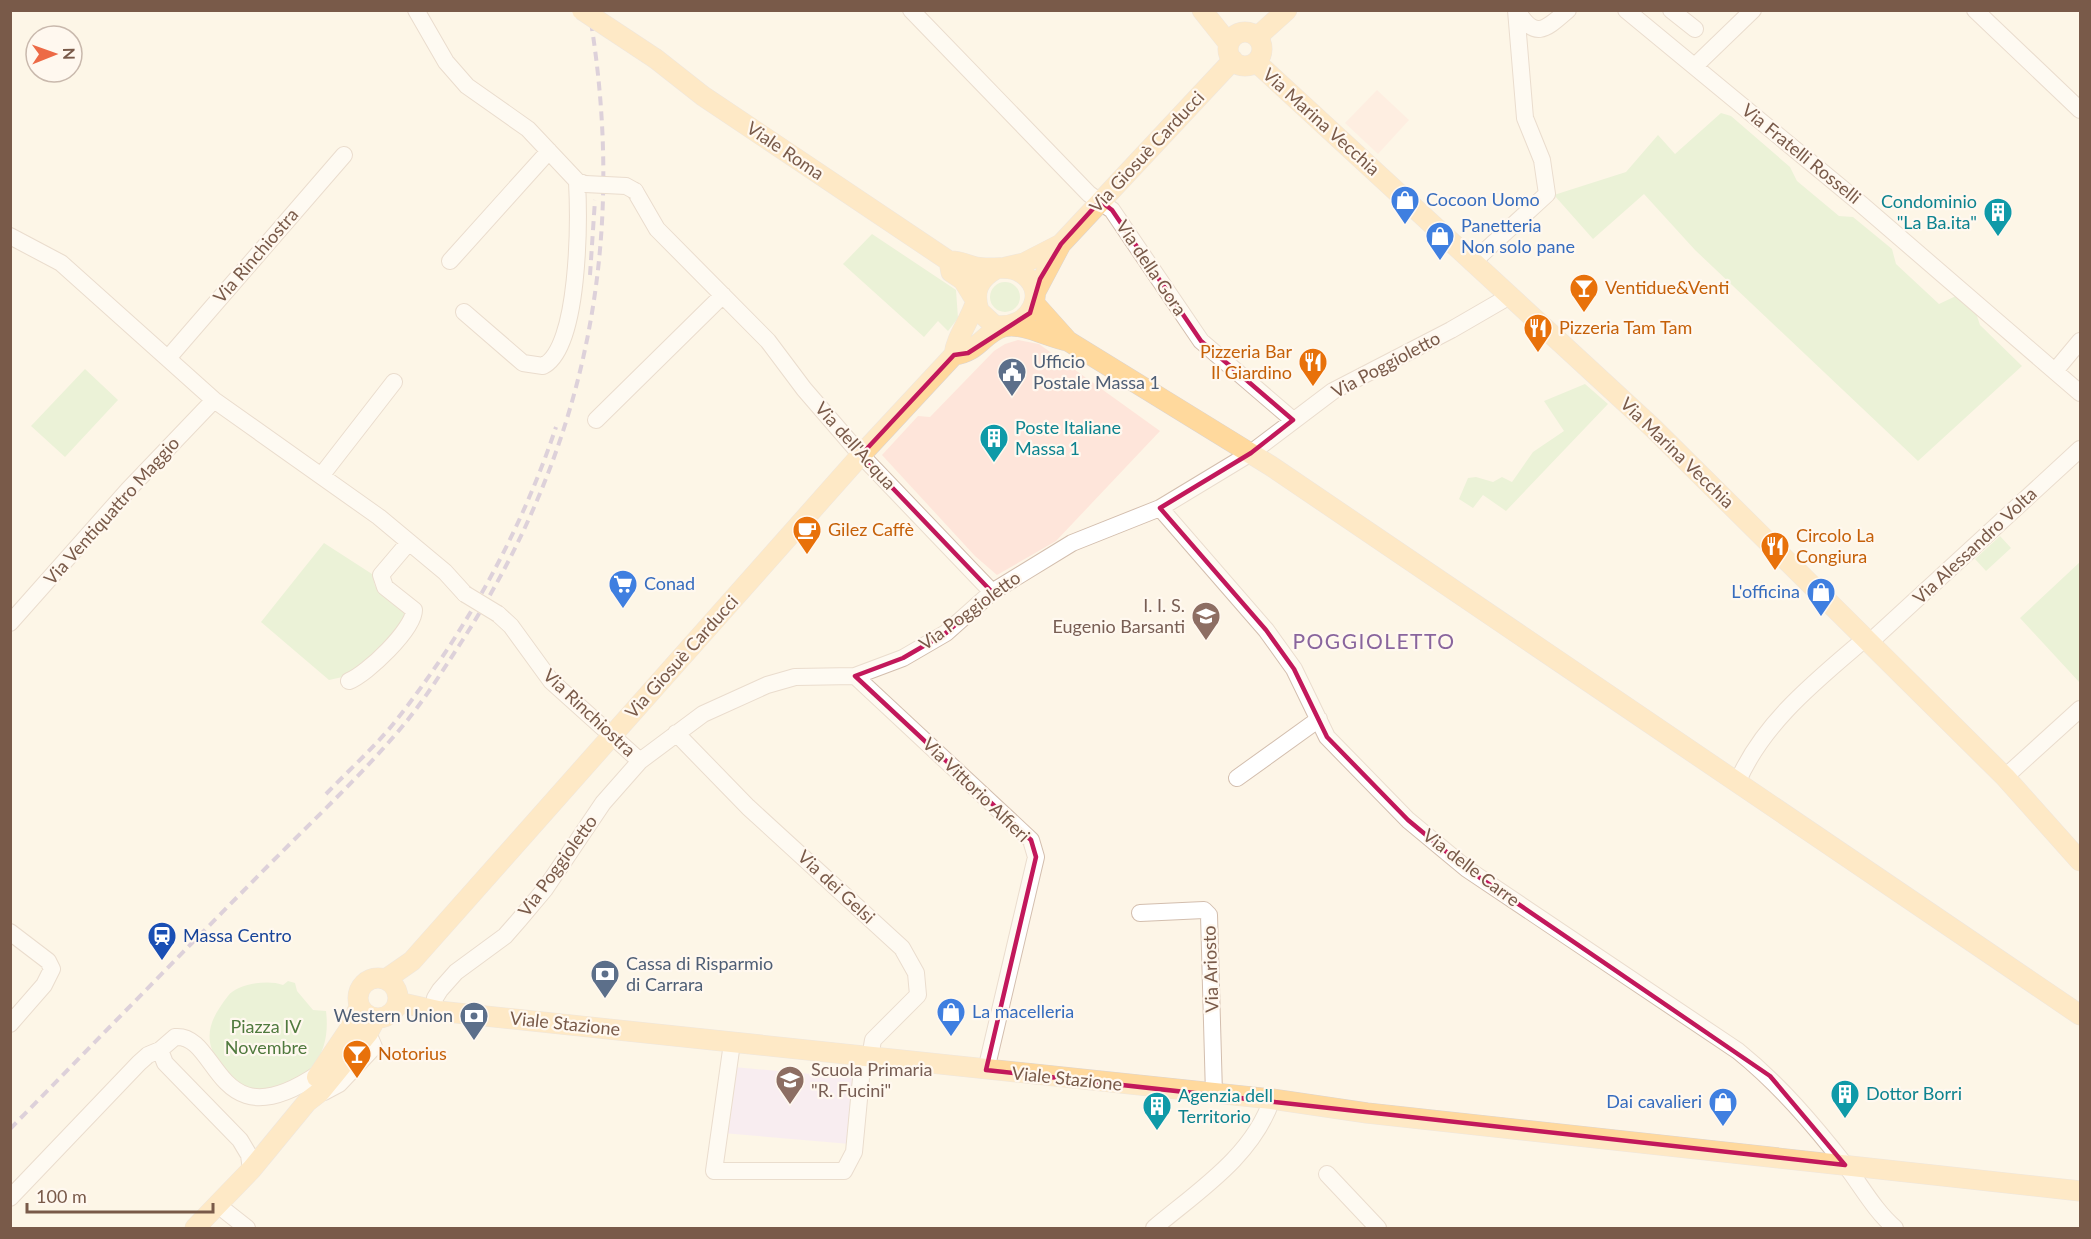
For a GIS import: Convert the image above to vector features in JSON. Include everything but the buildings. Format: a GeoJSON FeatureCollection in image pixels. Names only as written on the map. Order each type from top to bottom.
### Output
{"type":"FeatureCollection","features":[{"type":"Feature","properties":{"kind":"main road","name":"Viale Roma"},"geometry":{"type":"LineString","coordinates":[[582,10],[656,59],[703,96],[949,261],[951,272],[963,280],[976,301]]}},
{"type":"Feature","properties":{"kind":"main road"},"geometry":{"type":"LineString","coordinates":[[1202,10],[1231,52],[1246,66],[1256,62],[1262,47],[1252,34],[1217,10]]}},
{"type":"Feature","properties":{"kind":"main road"},"geometry":{"type":"LineString","coordinates":[[1231,52],[1236,35],[1252,34],[1287,10]]}},
{"type":"Feature","properties":{"kind":"main road","name":"Via Giosuè Carducci"},"geometry":{"type":"LineString","coordinates":[[1034,298],[1061,243],[1231,52]]}},
{"type":"Feature","properties":{"kind":"main road","name":"Via Marina Vecchia"},"geometry":{"type":"LineString","coordinates":[[1256,62],[1508,297],[1652,427],[2005,777],[2080,861]]}},
{"type":"Feature","properties":{"kind":"main road","name":"Via Giosuè Carducci"},"geometry":{"type":"LineString","coordinates":[[1001,268],[1024,263],[1061,243]]}},
{"type":"Feature","properties":{"kind":"main road"},"geometry":{"type":"LineString","coordinates":[[949,261],[959,260],[975,267],[1001,268],[1025,275],[1034,298],[1068,341]]}},
{"type":"Feature","properties":{"kind":"main road"},"geometry":{"type":"LineString","coordinates":[[1001,268],[980,282],[976,301],[986,319],[1005,327],[1032,331],[1068,341],[1251,453],[2080,1015]]}},
{"type":"Feature","properties":{"kind":"main road"},"geometry":{"type":"LineString","coordinates":[[1005,327],[1024,320],[1034,298]]}},
{"type":"Feature","properties":{"kind":"main road","name":"Via Giosuè Carducci"},"geometry":{"type":"LineString","coordinates":[[954,355],[955,342],[970,321],[976,301]]}},
{"type":"Feature","properties":{"kind":"main road","name":"Via Giosuè Carducci"},"geometry":{"type":"LineString","coordinates":[[386,979],[412,961],[611,735],[671,672],[861,454],[954,355],[968,353],[992,333],[1005,327]]}},
{"type":"Feature","properties":{"kind":"main road"},"geometry":{"type":"LineString","coordinates":[[195,1228],[219,1206],[251,1170],[315,1089],[372,1026],[390,1014],[398,1002],[396,988],[386,979],[376,977],[363,983],[358,993],[359,1007],[350,1028],[315,1089]]}},
{"type":"Feature","properties":{"kind":"main road","name":"Viale Stazione"},"geometry":{"type":"LineString","coordinates":[[398,1002],[434,1010],[867,1058],[1272,1099],[1367,1113],[2080,1191]]}},
{"type":"Feature","properties":{"kind":"main road"},"geometry":{"type":"LineString","coordinates":[[359,1007],[369,1016],[372,1026]]}},
{"type":"Feature","properties":{"kind":"street"},"geometry":{"type":"LineString","coordinates":[[416,10],[446,62],[467,86],[528,129],[581,183],[578,253],[565,334],[556,356],[543,366],[524,363],[464,312]]}},
{"type":"Feature","properties":{"kind":"street","name":"Via della Gora"},"geometry":{"type":"LineString","coordinates":[[911,10],[1089,194],[1112,210],[1201,341],[1293,420]]}},
{"type":"Feature","properties":{"kind":"street"},"geometry":{"type":"LineString","coordinates":[[1516,10],[1531,29],[1546,29]]}},
{"type":"Feature","properties":{"kind":"street"},"geometry":{"type":"LineString","coordinates":[[1472,263],[1547,194],[1542,160],[1525,118],[1516,10]]}},
{"type":"Feature","properties":{"kind":"street"},"geometry":{"type":"LineString","coordinates":[[1520,52],[1528,40],[1546,29],[1568,10]]}},
{"type":"Feature","properties":{"kind":"street","name":"Via Fratelli Rosselli"},"geometry":{"type":"LineString","coordinates":[[1626,10],[1696,65],[2080,393]]}},
{"type":"Feature","properties":{"kind":"street"},"geometry":{"type":"LineString","coordinates":[[1671,10],[1695,29]]}},
{"type":"Feature","properties":{"kind":"street"},"geometry":{"type":"LineString","coordinates":[[1696,65],[1753,10]]}},
{"type":"Feature","properties":{"kind":"street"},"geometry":{"type":"LineString","coordinates":[[1975,10],[2080,110]]}},
{"type":"Feature","properties":{"kind":"street"},"geometry":{"type":"LineString","coordinates":[[450,261],[549,151]]}},
{"type":"Feature","properties":{"kind":"street","name":"Via Rinchiostra"},"geometry":{"type":"LineString","coordinates":[[169,357],[344,155]]}},
{"type":"Feature","properties":{"kind":"street","name":"Via dell'Acqua"},"geometry":{"type":"LineString","coordinates":[[581,183],[626,186],[635,191],[657,229],[768,341],[804,389],[861,454],[941,542],[992,592]]}},
{"type":"Feature","properties":{"kind":"street","name":"Via Rinchiostra"},"geometry":{"type":"LineString","coordinates":[[10,236],[61,263],[169,357],[214,400],[409,542],[446,572],[465,594],[498,614],[511,626],[551,681],[640,761]]}},
{"type":"Feature","properties":{"kind":"street"},"geometry":{"type":"LineString","coordinates":[[596,420],[723,296]]}},
{"type":"Feature","properties":{"kind":"street","name":"Via Poggioletto"},"geometry":{"type":"LineString","coordinates":[[434,1010],[435,998],[456,972],[505,936],[545,889],[603,803],[640,761],[703,714],[767,685],[795,677],[855,676],[903,658],[946,633],[992,592],[1072,543],[1160,508],[1251,453],[1333,391],[1451,330],[1508,297]]}},
{"type":"Feature","properties":{"kind":"street"},"geometry":{"type":"LineString","coordinates":[[2055,371],[2080,341]]}},
{"type":"Feature","properties":{"kind":"street"},"geometry":{"type":"LineString","coordinates":[[321,476],[394,382]]}},
{"type":"Feature","properties":{"kind":"street","name":"Via Ventiquattro Maggio"},"geometry":{"type":"LineString","coordinates":[[10,623],[128,490],[214,400]]}},
{"type":"Feature","properties":{"kind":"street","name":"Via Alessandro Volta"},"geometry":{"type":"LineString","coordinates":[[1737,783],[1742,770],[1782,711],[1868,640],[2080,449]]}},
{"type":"Feature","properties":{"kind":"street","name":"Via delle Carre"},"geometry":{"type":"LineString","coordinates":[[1160,508],[1266,630],[1294,669],[1327,737],[1408,820],[1467,869],[1738,1051],[1770,1076],[1845,1165],[1884,1220],[1895,1228]]}},
{"type":"Feature","properties":{"kind":"street"},"geometry":{"type":"LineString","coordinates":[[350,681],[362,676],[412,623],[414,610],[385,587],[381,575],[409,542]]}},
{"type":"Feature","properties":{"kind":"street","name":"Via Vittorio Alfieri"},"geometry":{"type":"LineString","coordinates":[[855,676],[1031,840],[1035,856],[986,1070]]}},
{"type":"Feature","properties":{"kind":"street"},"geometry":{"type":"LineString","coordinates":[[2005,777],[2080,709]]}},
{"type":"Feature","properties":{"kind":"street"},"geometry":{"type":"LineString","coordinates":[[1238,778],[1319,719]]}},
{"type":"Feature","properties":{"kind":"street","name":"Via dei Gelsi"},"geometry":{"type":"LineString","coordinates":[[676,733],[748,807],[902,948],[916,973],[918,995],[873,1040],[867,1058]]}},
{"type":"Feature","properties":{"kind":"street","name":"Via Ariosto"},"geometry":{"type":"LineString","coordinates":[[1140,913],[1204,910],[1209,915],[1214,1094]]}},
{"type":"Feature","properties":{"kind":"street"},"geometry":{"type":"LineString","coordinates":[[10,932],[48,961],[52,969],[44,985],[10,1024]]}},
{"type":"Feature","properties":{"kind":"street"},"geometry":{"type":"LineString","coordinates":[[10,1198],[148,1055],[160,1050],[175,1036],[189,1039],[237,1092],[252,1097],[315,1089]]}},
{"type":"Feature","properties":{"kind":"street"},"geometry":{"type":"LineString","coordinates":[[732,1042],[714,1171],[844,1172],[854,1152],[867,1058]]}},
{"type":"Feature","properties":{"kind":"street"},"geometry":{"type":"LineString","coordinates":[[160,1050],[165,1063],[240,1140],[249,1155],[251,1170]]}},
{"type":"Feature","properties":{"kind":"street"},"geometry":{"type":"LineString","coordinates":[[1154,1228],[1237,1156],[1266,1119],[1272,1099]]}},
{"type":"Feature","properties":{"kind":"street"},"geometry":{"type":"LineString","coordinates":[[1327,1174],[1378,1228]]}},
{"type":"Feature","properties":{"kind":"street"},"geometry":{"type":"LineString","coordinates":[[219,1206],[247,1228]]}},
{"type":"Feature","properties":{"kind":"highlighted area"},"geometry":{"type":"Polygon","coordinates":[[[1100,201],[1112,210],[1201,341],[1293,420],[1251,453],[1160,508],[1266,630],[1294,669],[1327,737],[1408,820],[1467,869],[1770,1076],[1845,1165],[986,1070],[1036,857],[1031,840],[855,676],[903,658],[946,633],[992,592],[861,455],[954,355],[968,353],[1030,313],[1040,279],[1061,244],[1100,201]]]}},
{"type":"Feature","properties":{"kind":"shaded area"},"geometry":{"type":"Polygon","coordinates":[[[1377,90],[1409,120],[1378,154],[1345,123],[1377,90]]]}},
{"type":"Feature","properties":{"kind":"shaded area"},"geometry":{"type":"Polygon","coordinates":[[[1018,340],[1039,344],[1160,431],[1056,541],[997,575],[975,556],[882,455],[918,416],[930,417],[994,351],[1018,340]]]}},
{"type":"Feature","properties":{"kind":"shaded area","name":"Scuola Primaria \"R. Fucini\""},"geometry":{"type":"Polygon","coordinates":[[[733,1067],[855,1078],[850,1144],[722,1133],[733,1067]]]}},
{"type":"Feature","properties":{"kind":"green space"},"geometry":{"type":"Polygon","coordinates":[[[1721,113],[1731,116],[1790,167],[1797,181],[1839,216],[1853,217],[1892,249],[1896,264],[1939,304],[1958,295],[1976,313],[1980,325],[2022,366],[1918,461],[1695,250],[1644,194],[1593,239],[1554,195],[1626,172],[1658,135],[1675,154],[1721,113]]]}},
{"type":"Feature","properties":{"kind":"green space"},"geometry":{"type":"Polygon","coordinates":[[[872,234],[956,290],[958,318],[948,331],[938,321],[924,337],[843,264],[872,234]]]}},
{"type":"Feature","properties":{"kind":"green space"},"geometry":{"type":"Polygon","coordinates":[[[1005,282],[1016,286],[1020,297],[1016,308],[1005,312],[994,308],[990,297],[994,286],[1005,282]]]}},
{"type":"Feature","properties":{"kind":"green space"},"geometry":{"type":"Polygon","coordinates":[[[85,369],[118,400],[65,457],[31,426],[85,369]]]}},
{"type":"Feature","properties":{"kind":"green space"},"geometry":{"type":"Polygon","coordinates":[[[1585,384],[1608,404],[1506,511],[1483,495],[1473,508],[1459,499],[1468,478],[1476,477],[1493,482],[1502,477],[1512,482],[1533,452],[1564,431],[1544,401],[1585,384]]]}},
{"type":"Feature","properties":{"kind":"green space"},"geometry":{"type":"Polygon","coordinates":[[[2000,536],[2011,548],[1986,571],[1975,559],[2000,536]]]}},
{"type":"Feature","properties":{"kind":"green space"},"geometry":{"type":"Polygon","coordinates":[[[324,543],[372,574],[375,586],[409,617],[356,674],[329,680],[261,622],[324,543]]]}},
{"type":"Feature","properties":{"kind":"green space"},"geometry":{"type":"Polygon","coordinates":[[[2080,562],[2080,683],[2020,618],[2080,562]]]}},
{"type":"Feature","properties":{"kind":"green space","name":"Piazza IV Novembre"},"geometry":{"type":"Polygon","coordinates":[[[288,981],[295,983],[297,991],[313,1010],[326,1011],[327,1025],[322,1051],[309,1070],[299,1077],[287,1083],[251,1091],[232,1079],[216,1059],[210,1041],[215,1015],[228,996],[238,988],[269,982],[283,985],[288,981]]]}},
{"type":"Feature","properties":{"kind":"railway"},"geometry":{"type":"LineString","coordinates":[[10,1129],[385,747],[433,685],[462,641],[505,567],[540,492],[568,416],[587,338],[599,258],[603,177],[600,95],[589,10]]}},
{"type":"Feature","properties":{"kind":"railway"},"geometry":{"type":"LineString","coordinates":[[590,275],[595,200]]}},
{"type":"Feature","properties":{"kind":"railway"},"geometry":{"type":"LineString","coordinates":[[326,794],[398,718],[423,685],[469,615],[509,542],[556,427]]}},
{"type":"Feature","properties":{"kind":"place","name":"Cocoon Uomo"},"geometry":{"type":"Point","coordinates":[1405,226]}},
{"type":"Feature","properties":{"kind":"place","name":"Condominio \"La Ba.ita\""},"geometry":{"type":"Point","coordinates":[1998,238]}},
{"type":"Feature","properties":{"kind":"place","name":"Panetteria Non solo pane"},"geometry":{"type":"Point","coordinates":[1440,262]}},
{"type":"Feature","properties":{"kind":"place","name":"Ventidue&Venti"},"geometry":{"type":"Point","coordinates":[1584,314]}},
{"type":"Feature","properties":{"kind":"place","name":"Pizzeria Tam Tam"},"geometry":{"type":"Point","coordinates":[1538,354]}},
{"type":"Feature","properties":{"kind":"place","name":"Pizzeria Bar Il Giardino"},"geometry":{"type":"Point","coordinates":[1313,388]}},
{"type":"Feature","properties":{"kind":"place","name":"Ufficio Postale Massa 1"},"geometry":{"type":"Point","coordinates":[1012,398]}},
{"type":"Feature","properties":{"kind":"place","name":"Poste Italiane Massa 1"},"geometry":{"type":"Point","coordinates":[994,464]}},
{"type":"Feature","properties":{"kind":"place","name":"Gilez Caffè"},"geometry":{"type":"Point","coordinates":[807,556]}},
{"type":"Feature","properties":{"kind":"place","name":"Circolo La Congiura"},"geometry":{"type":"Point","coordinates":[1775,572]}},
{"type":"Feature","properties":{"kind":"place","name":"Conad"},"geometry":{"type":"Point","coordinates":[623,610]}},
{"type":"Feature","properties":{"kind":"place","name":"L'officina"},"geometry":{"type":"Point","coordinates":[1821,618]}},
{"type":"Feature","properties":{"kind":"place","name":"I. I. S. Eugenio Barsanti"},"geometry":{"type":"Point","coordinates":[1206,642]}},
{"type":"Feature","properties":{"kind":"place","name":"Massa Centro"},"geometry":{"type":"Point","coordinates":[162,962]}},
{"type":"Feature","properties":{"kind":"place","name":"Cassa di Risparmio di Carrara"},"geometry":{"type":"Point","coordinates":[605,1000]}},
{"type":"Feature","properties":{"kind":"place","name":"La macelleria"},"geometry":{"type":"Point","coordinates":[951,1038]}},
{"type":"Feature","properties":{"kind":"place","name":"Western Union"},"geometry":{"type":"Point","coordinates":[474,1042]}},
{"type":"Feature","properties":{"kind":"place","name":"Notorius"},"geometry":{"type":"Point","coordinates":[357,1080]}},
{"type":"Feature","properties":{"kind":"place","name":"Scuola Primaria \"R. Fucini\""},"geometry":{"type":"Point","coordinates":[790,1106]}},
{"type":"Feature","properties":{"kind":"place","name":"Dottor Borri"},"geometry":{"type":"Point","coordinates":[1845,1120]}},
{"type":"Feature","properties":{"kind":"place","name":"Dai cavalieri"},"geometry":{"type":"Point","coordinates":[1723,1128]}},
{"type":"Feature","properties":{"kind":"place","name":"Agenzia dell Territorio"},"geometry":{"type":"Point","coordinates":[1157,1132]}},
{"type":"Feature","properties":{"kind":"district","name":"POGGIOLETTO"},"geometry":{"type":"Point","coordinates":[1374,642]}}]}
